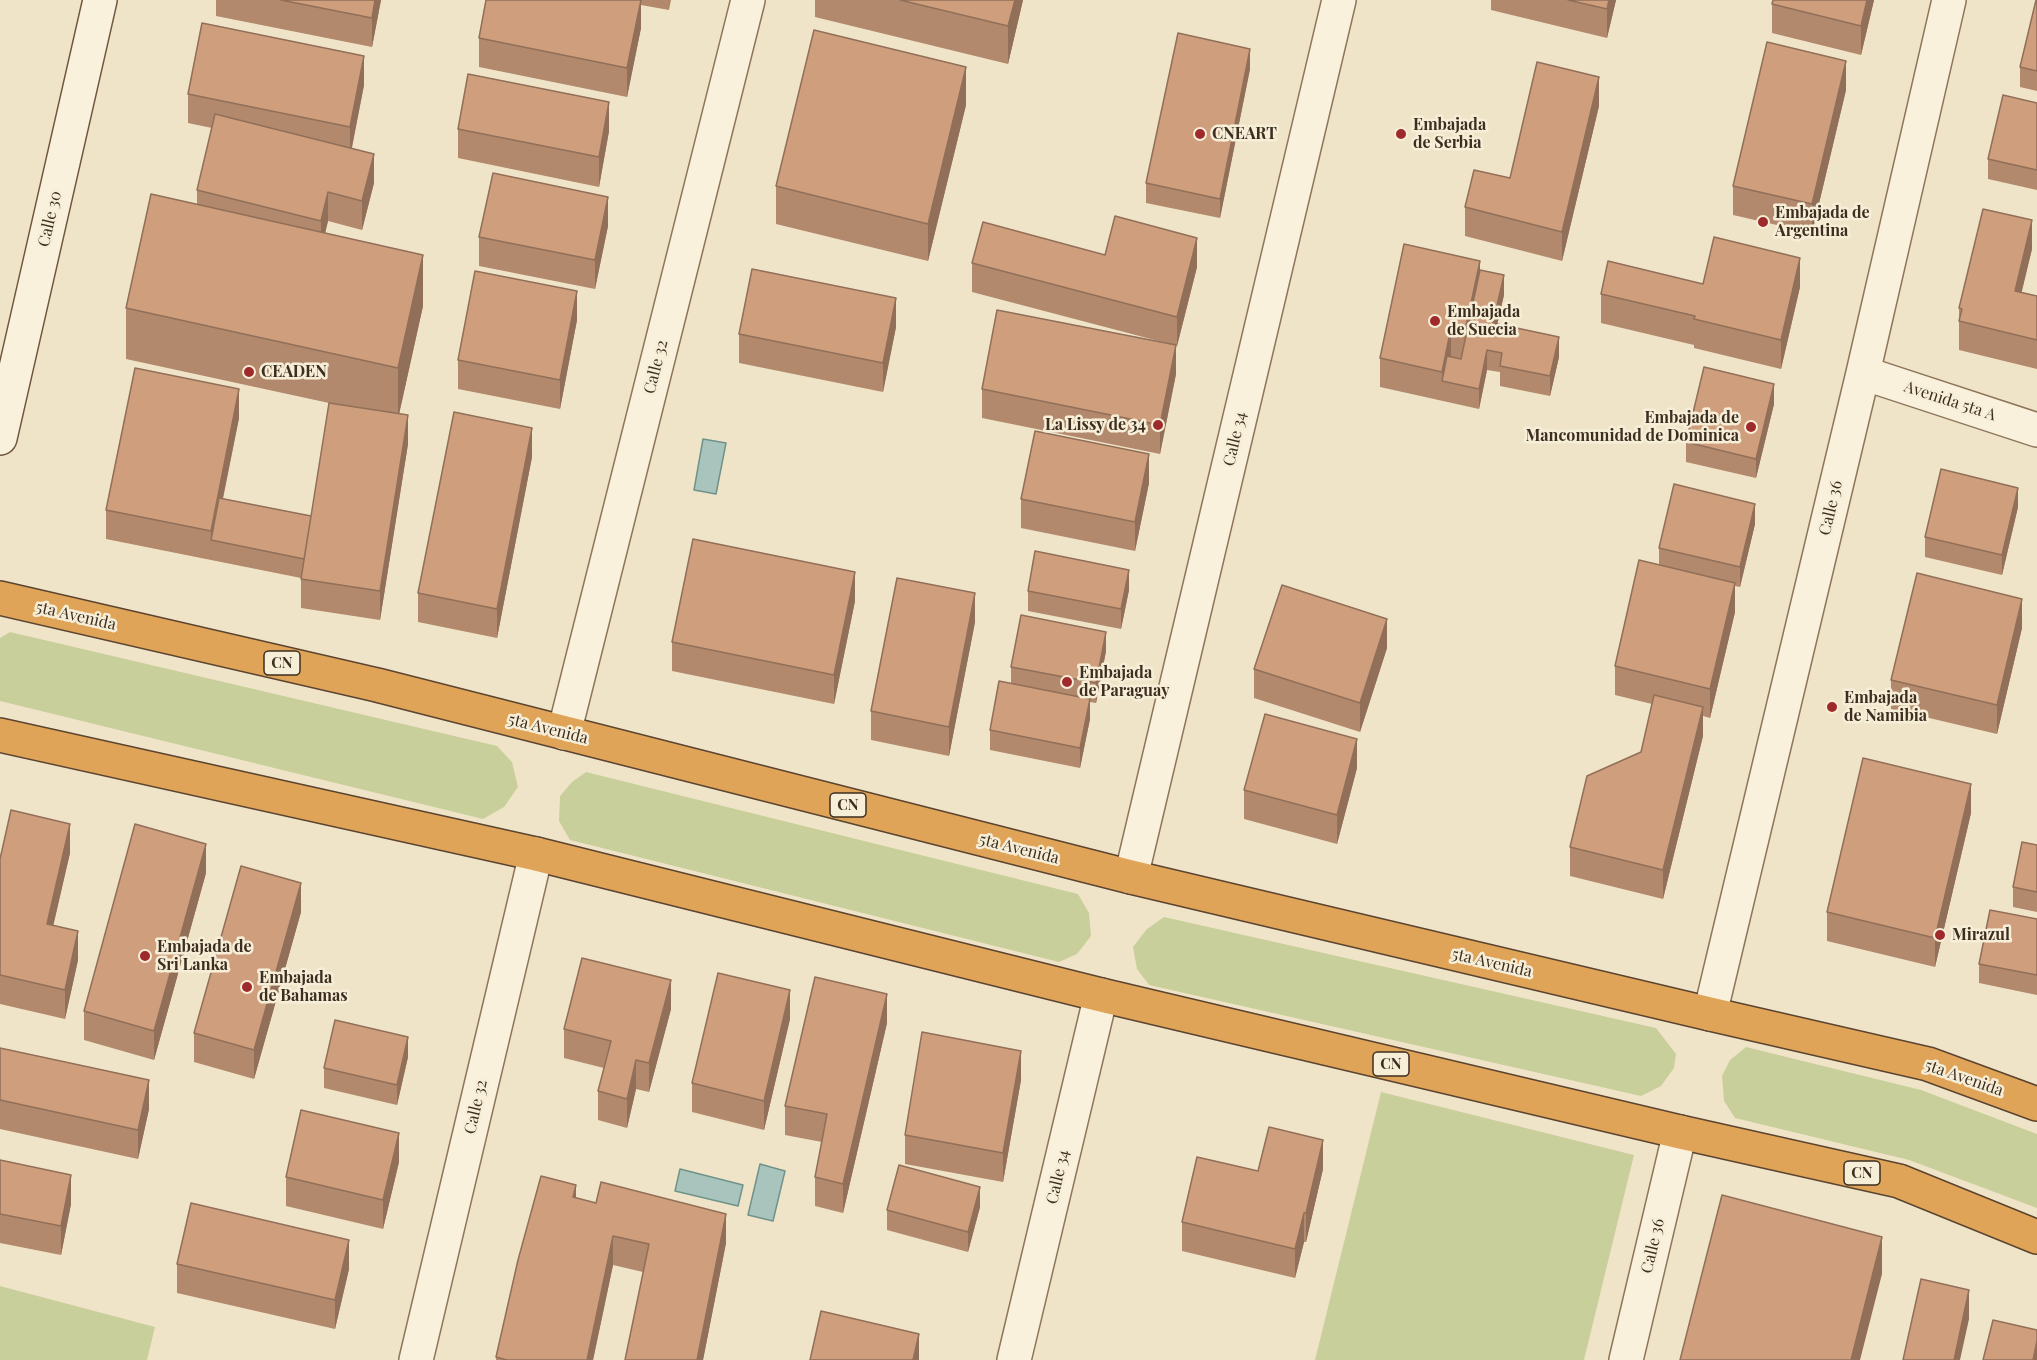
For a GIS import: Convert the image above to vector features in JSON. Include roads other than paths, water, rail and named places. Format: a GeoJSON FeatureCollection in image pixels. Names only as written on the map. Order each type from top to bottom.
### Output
{"type":"FeatureCollection","features":[{"type":"Feature","properties":{"kind":"highway","name":"5ta Avenida"},"geometry":{"type":"LineString","coordinates":[[0,598],[377,685],[1131,877],[1928,1064],[2037,1104]]}},
{"type":"Feature","properties":{"kind":"highway","name":"CN"},"geometry":{"type":"LineString","coordinates":[[0,735],[536,854],[1101,995],[1680,1132],[1899,1181],[2037,1237]]}},
{"type":"Feature","properties":{"kind":"street","name":"Calle 30"},"geometry":{"type":"LineString","coordinates":[[0,438],[100,0]]}},
{"type":"Feature","properties":{"kind":"street","name":"Calle 32"},"geometry":{"type":"LineString","coordinates":[[564,733],[748,0]]}},
{"type":"Feature","properties":{"kind":"street","name":"Calle 34"},"geometry":{"type":"LineString","coordinates":[[1131,877],[1339,0]]}},
{"type":"Feature","properties":{"kind":"street","name":"Calle 36"},"geometry":{"type":"LineString","coordinates":[[1710,1014],[1863,373],[1949,0]]}},
{"type":"Feature","properties":{"kind":"street","name":"Avenida 5ta A"},"geometry":{"type":"LineString","coordinates":[[1863,373],[2037,430]]}},
{"type":"Feature","properties":{"kind":"street","name":"Calle 32"},"geometry":{"type":"LineString","coordinates":[[416,1360],[536,854]]}},
{"type":"Feature","properties":{"kind":"street","name":"Calle 34"},"geometry":{"type":"LineString","coordinates":[[1014,1360],[1101,995]]}},
{"type":"Feature","properties":{"kind":"street","name":"Calle 36"},"geometry":{"type":"LineString","coordinates":[[1626,1360],[1680,1132]]}},
{"type":"Feature","properties":{"kind":"water"},"geometry":{"type":"Polygon","coordinates":[[[703,439],[726,443],[716,494],[694,490],[703,439]]]}},
{"type":"Feature","properties":{"kind":"water"},"geometry":{"type":"Polygon","coordinates":[[[760,1164],[785,1171],[773,1221],[748,1215],[760,1164]]]}},
{"type":"Feature","properties":{"kind":"water"},"geometry":{"type":"Polygon","coordinates":[[[680,1169],[743,1185],[738,1206],[675,1191],[680,1169]]]}},
{"type":"Feature","properties":{"kind":"place","name":"CNEART"},"geometry":{"type":"Point","coordinates":[1200,134]}},
{"type":"Feature","properties":{"kind":"place","name":"Embajada de Serbia"},"geometry":{"type":"Point","coordinates":[1401,134]}},
{"type":"Feature","properties":{"kind":"place","name":"Embajada de Argentina"},"geometry":{"type":"Point","coordinates":[1763,222]}},
{"type":"Feature","properties":{"kind":"place","name":"Embajada de Suecia"},"geometry":{"type":"Point","coordinates":[1435,321]}},
{"type":"Feature","properties":{"kind":"place","name":"CEADEN"},"geometry":{"type":"Point","coordinates":[249,372]}},
{"type":"Feature","properties":{"kind":"place","name":"La Lissy de 34"},"geometry":{"type":"Point","coordinates":[1158,425]}},
{"type":"Feature","properties":{"kind":"place","name":"Embajada de Mancomunidad de Dominica"},"geometry":{"type":"Point","coordinates":[1751,427]}},
{"type":"Feature","properties":{"kind":"place","name":"Embajada de Paraguay"},"geometry":{"type":"Point","coordinates":[1067,682]}},
{"type":"Feature","properties":{"kind":"place","name":"Embajada de Namibia"},"geometry":{"type":"Point","coordinates":[1832,707]}},
{"type":"Feature","properties":{"kind":"place","name":"Mirazul"},"geometry":{"type":"Point","coordinates":[1940,935]}},
{"type":"Feature","properties":{"kind":"place","name":"Embajada de Sri Lanka"},"geometry":{"type":"Point","coordinates":[145,956]}},
{"type":"Feature","properties":{"kind":"place","name":"Embajada de Bahamas"},"geometry":{"type":"Point","coordinates":[247,987]}}]}
